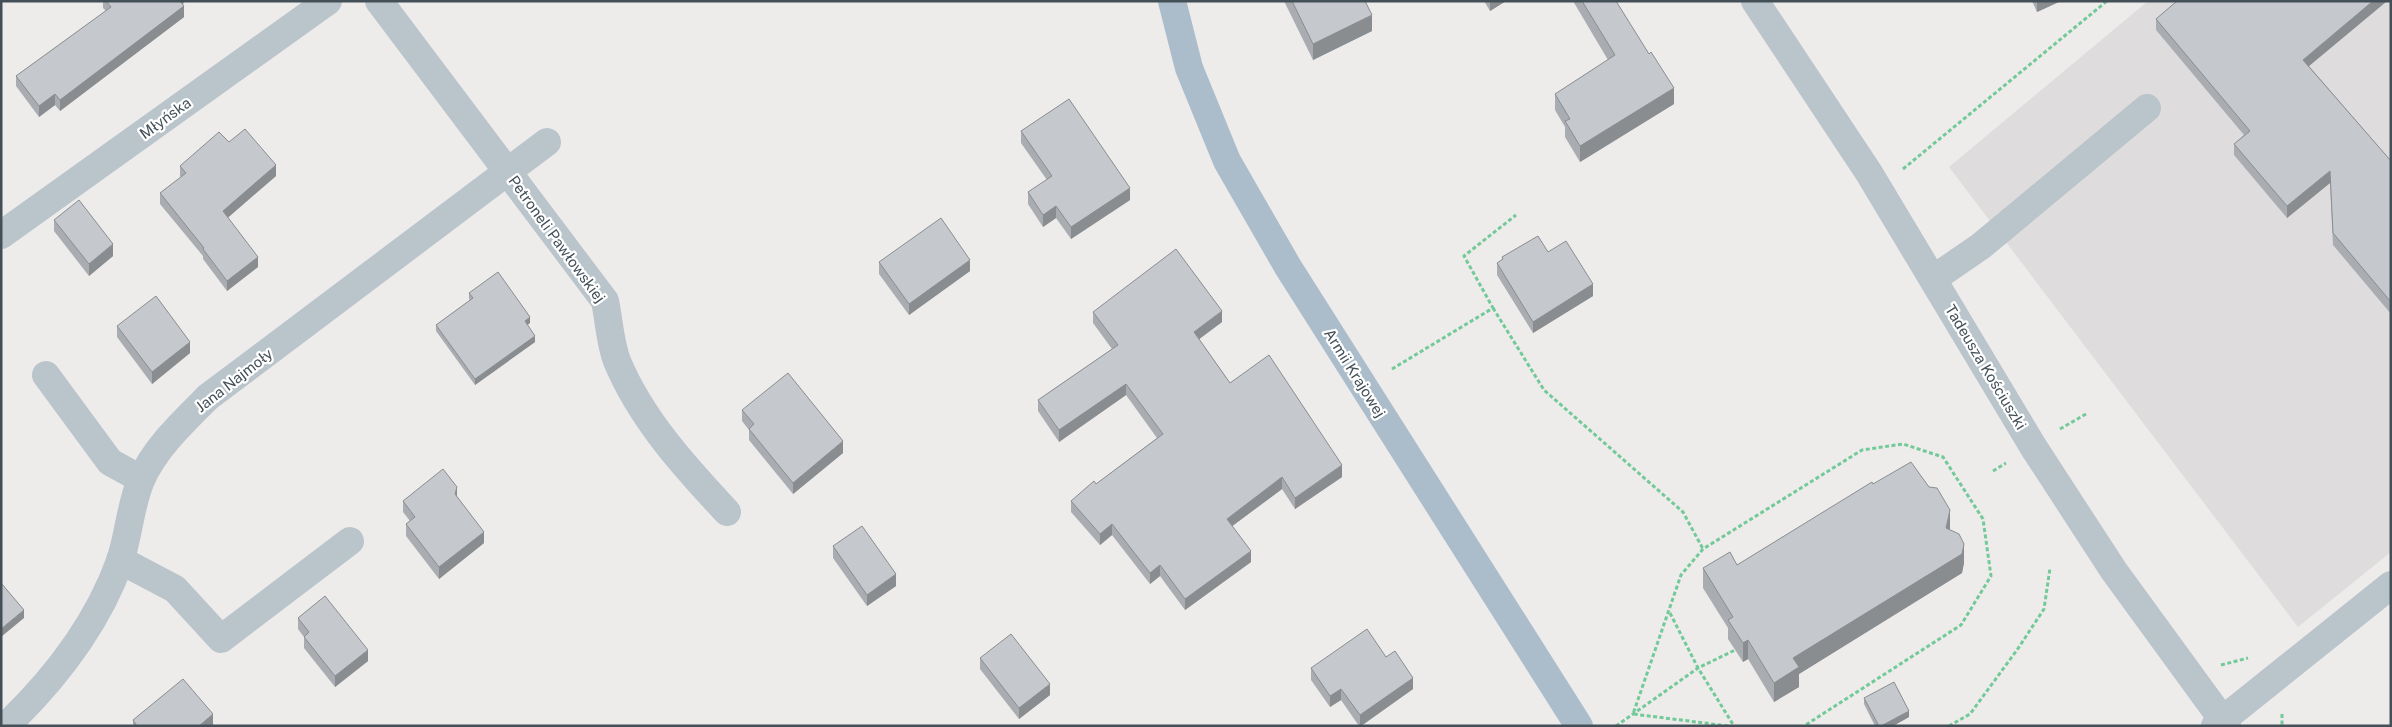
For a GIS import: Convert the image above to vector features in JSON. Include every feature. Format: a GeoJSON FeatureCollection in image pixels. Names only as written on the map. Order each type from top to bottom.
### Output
{"type":"FeatureCollection","features":[{"type":"Feature","properties":{"kind":"main road","name":"Armii Krajowej"},"geometry":{"type":"LineString","coordinates":[[1172,1],[1189,68],[1232,169],[1288,267],[1579,726]]}},
{"type":"Feature","properties":{"kind":"street","name":"Młyńska"},"geometry":{"type":"LineString","coordinates":[[1,235],[328,1]]}},
{"type":"Feature","properties":{"kind":"street","name":"Petroneli Pawłowskiej"},"geometry":{"type":"LineString","coordinates":[[379,1],[509,171],[605,301],[616,360],[647,418],[686,469],[728,512]]}},
{"type":"Feature","properties":{"kind":"street","name":"Tadeusza Kościuszki"},"geometry":{"type":"LineString","coordinates":[[1755,1],[1869,173],[2034,448],[2114,572],[2221,724]]}},
{"type":"Feature","properties":{"kind":"street"},"geometry":{"type":"LineString","coordinates":[[1933,279],[1980,246],[2148,108]]}},
{"type":"Feature","properties":{"kind":"street","name":"Jana Najmoły"},"geometry":{"type":"LineString","coordinates":[[6,726],[30,703],[69,658],[100,606],[120,560],[141,479],[169,437],[208,397],[547,142]]}},
{"type":"Feature","properties":{"kind":"street"},"geometry":{"type":"LineString","coordinates":[[46,375],[110,462],[141,479]]}},
{"type":"Feature","properties":{"kind":"street"},"geometry":{"type":"LineString","coordinates":[[120,560],[175,589],[221,639],[350,541]]}},
{"type":"Feature","properties":{"kind":"street"},"geometry":{"type":"LineString","coordinates":[[2221,724],[2391,585]]}},
{"type":"Feature","properties":{"kind":"path"},"geometry":{"type":"LineString","coordinates":[[1898,173],[2107,1]]}},
{"type":"Feature","properties":{"kind":"path"},"geometry":{"type":"LineString","coordinates":[[1516,215],[1464,256],[1493,308],[1544,390],[1683,512],[1703,549]]}},
{"type":"Feature","properties":{"kind":"path"},"geometry":{"type":"LineString","coordinates":[[1392,369],[1493,308]]}},
{"type":"Feature","properties":{"kind":"path"},"geometry":{"type":"LineString","coordinates":[[2055,432],[2086,414]]}},
{"type":"Feature","properties":{"kind":"path"},"geometry":{"type":"LineString","coordinates":[[1633,714],[1670,612],[1681,575],[1703,549],[1862,450],[1903,444],[1942,457],[1983,519],[1992,576],[1961,625],[1804,726]]}},
{"type":"Feature","properties":{"kind":"path"},"geometry":{"type":"LineString","coordinates":[[1949,726],[1970,714],[2017,650],[2044,609],[2050,568]]}},
{"type":"Feature","properties":{"kind":"path"},"geometry":{"type":"LineString","coordinates":[[1670,612],[1698,668],[1734,726]]}},
{"type":"Feature","properties":{"kind":"path"},"geometry":{"type":"LineString","coordinates":[[1616,726],[1698,668],[1735,650]]}},
{"type":"Feature","properties":{"kind":"path"},"geometry":{"type":"LineString","coordinates":[[1633,714],[1728,726]]}},
{"type":"Feature","properties":{"kind":"shaded area"},"geometry":{"type":"Polygon","coordinates":[[[2148,1],[2391,1],[2391,552],[2298,627],[1949,167],[2148,1]]]}},
{"type":"Feature","properties":{"kind":"building"},"geometry":{"type":"Polygon","coordinates":[[[106,1],[180,1],[184,6],[60,100],[55,94],[39,106],[16,76],[111,7],[106,1]]]}},
{"type":"Feature","properties":{"kind":"building"},"geometry":{"type":"Polygon","coordinates":[[[1292,1],[1365,1],[1372,15],[1313,44],[1292,1]]]}},
{"type":"Feature","properties":{"kind":"building"},"geometry":{"type":"Polygon","coordinates":[[[1582,1],[1616,1],[1649,54],[1651,52],[1674,88],[1580,146],[1565,121],[1570,119],[1555,94],[1615,55],[1582,1]]]}},
{"type":"Feature","properties":{"kind":"building"},"geometry":{"type":"Polygon","coordinates":[[[2177,1],[2373,1],[2303,60],[2391,161],[2391,302],[2333,233],[2330,171],[2287,206],[2234,144],[2250,131],[2156,19],[2177,1]]]}},
{"type":"Feature","properties":{"kind":"building"},"geometry":{"type":"Polygon","coordinates":[[[1069,99],[1130,188],[1071,227],[1056,206],[1043,215],[1028,192],[1052,176],[1021,131],[1069,99]]]}},
{"type":"Feature","properties":{"kind":"building"},"geometry":{"type":"Polygon","coordinates":[[[245,129],[276,165],[223,211],[258,257],[227,281],[204,248],[160,193],[186,173],[180,166],[219,132],[229,142],[245,129]]]}},
{"type":"Feature","properties":{"kind":"building"},"geometry":{"type":"Polygon","coordinates":[[[79,200],[113,244],[89,264],[54,220],[79,200]]]}},
{"type":"Feature","properties":{"kind":"building"},"geometry":{"type":"Polygon","coordinates":[[[941,218],[970,260],[909,304],[879,262],[941,218]]]}},
{"type":"Feature","properties":{"kind":"building"},"geometry":{"type":"Polygon","coordinates":[[[1538,236],[1548,252],[1566,241],[1593,284],[1533,322],[1497,263],[1503,259],[1502,257],[1538,236]]]}},
{"type":"Feature","properties":{"kind":"building"},"geometry":{"type":"Polygon","coordinates":[[[1176,249],[1222,311],[1194,332],[1230,383],[1269,355],[1342,465],[1295,498],[1282,477],[1227,519],[1251,551],[1185,599],[1160,565],[1150,573],[1112,524],[1100,534],[1071,501],[1094,481],[1096,484],[1163,434],[1126,384],[1059,430],[1038,400],[1118,345],[1093,312],[1176,249]]]}},
{"type":"Feature","properties":{"kind":"building"},"geometry":{"type":"Polygon","coordinates":[[[498,272],[530,317],[525,321],[535,336],[475,379],[436,325],[473,298],[469,293],[498,272]]]}},
{"type":"Feature","properties":{"kind":"building"},"geometry":{"type":"Polygon","coordinates":[[[156,296],[190,342],[152,372],[117,326],[156,296]]]}},
{"type":"Feature","properties":{"kind":"building"},"geometry":{"type":"Polygon","coordinates":[[[788,373],[843,441],[793,483],[749,429],[754,424],[742,410],[788,373]]]}},
{"type":"Feature","properties":{"kind":"building"},"geometry":{"type":"Polygon","coordinates":[[[1911,462],[1929,487],[1937,488],[1950,510],[1946,528],[1959,534],[1964,544],[1962,554],[1793,658],[1799,667],[1774,683],[1748,640],[1743,643],[1728,620],[1733,617],[1703,568],[1730,552],[1737,565],[1872,482],[1873,484],[1911,462]]]}},
{"type":"Feature","properties":{"kind":"building"},"geometry":{"type":"Polygon","coordinates":[[[443,469],[457,487],[455,494],[484,532],[439,567],[406,524],[415,517],[403,501],[443,469]]]}},
{"type":"Feature","properties":{"kind":"building"},"geometry":{"type":"Polygon","coordinates":[[[862,526],[896,574],[867,595],[833,546],[862,526]]]}},
{"type":"Feature","properties":{"kind":"building"},"geometry":{"type":"Polygon","coordinates":[[[1,583],[24,610],[1,629],[1,583]]]}},
{"type":"Feature","properties":{"kind":"building"},"geometry":{"type":"Polygon","coordinates":[[[325,596],[368,650],[335,676],[304,637],[309,632],[298,618],[325,596]]]}},
{"type":"Feature","properties":{"kind":"building"},"geometry":{"type":"Polygon","coordinates":[[[1367,629],[1386,657],[1395,651],[1413,678],[1360,715],[1341,689],[1330,696],[1311,668],[1367,629]]]}},
{"type":"Feature","properties":{"kind":"building"},"geometry":{"type":"Polygon","coordinates":[[[1011,634],[1050,684],[1019,708],[980,658],[1011,634]]]}},
{"type":"Feature","properties":{"kind":"building"},"geometry":{"type":"Polygon","coordinates":[[[183,679],[213,714],[199,726],[137,726],[133,720],[183,679]]]}},
{"type":"Feature","properties":{"kind":"building"},"geometry":{"type":"Polygon","coordinates":[[[1894,682],[1909,711],[1879,726],[1864,698],[1894,682]]]}}]}
